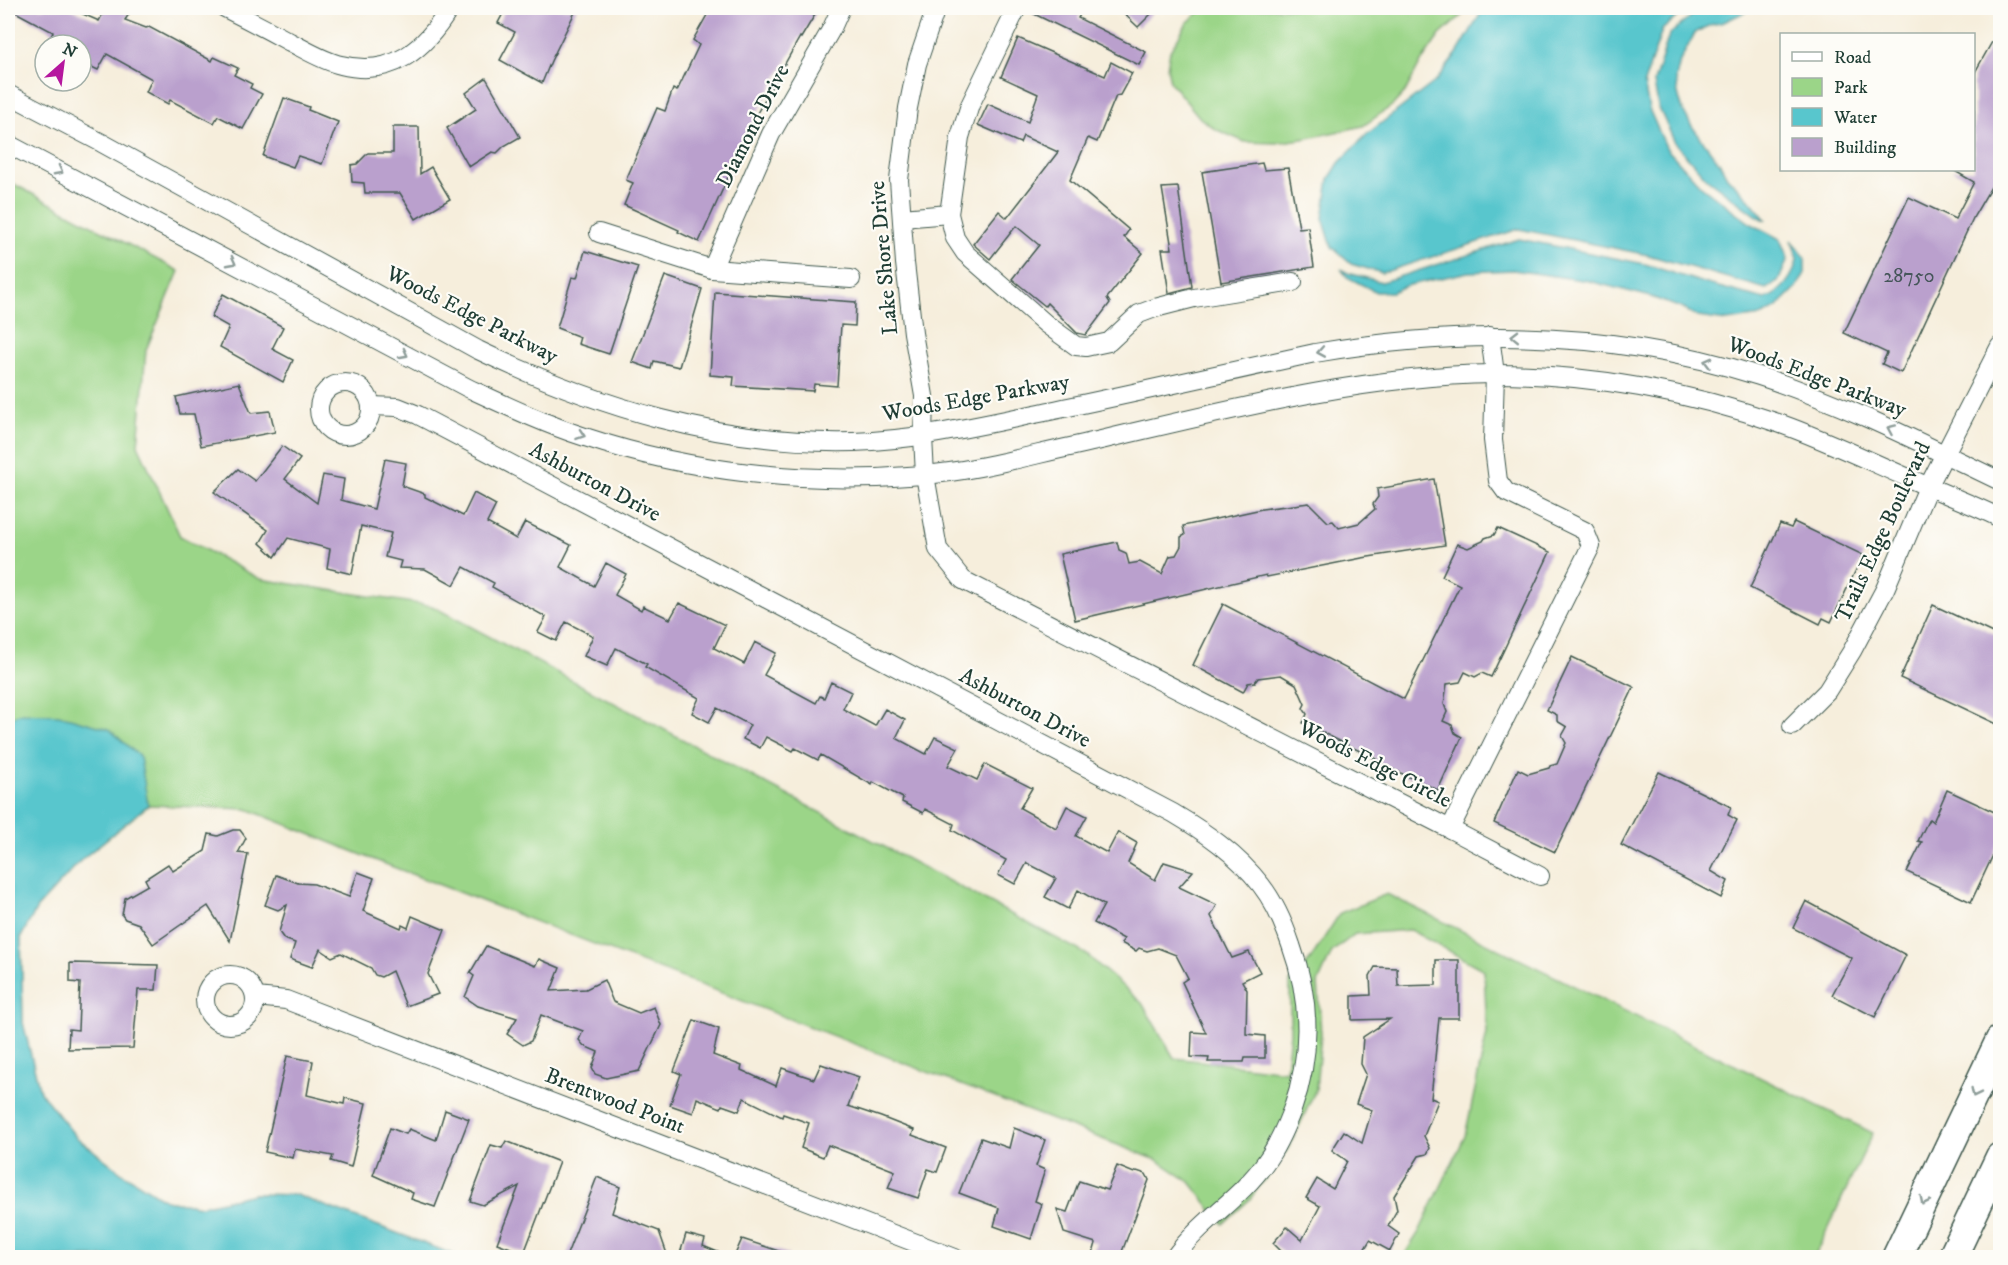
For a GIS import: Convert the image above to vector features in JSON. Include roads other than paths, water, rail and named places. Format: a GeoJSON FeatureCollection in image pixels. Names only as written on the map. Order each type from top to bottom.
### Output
{"type":"FeatureCollection","features":[{"type":"Feature","properties":{"kind":"main road"},"geometry":{"type":"LineString","coordinates":[[1896,1257],[2001,1040]]}},
{"type":"Feature","properties":{"kind":"main road"},"geometry":{"type":"LineString","coordinates":[[1952,1257],[1997,1164]]}},
{"type":"Feature","properties":{"kind":"street"},"geometry":{"type":"LineString","coordinates":[[225,8],[320,57],[340,65],[363,69],[389,65],[413,53],[428,39],[450,8]]}},
{"type":"Feature","properties":{"kind":"street","name":"Diamond Drive"},"geometry":{"type":"LineString","coordinates":[[712,269],[771,134],[832,28],[841,8]]}},
{"type":"Feature","properties":{"kind":"street","name":"Lake Shore Drive"},"geometry":{"type":"LineString","coordinates":[[923,437],[924,396],[913,333],[899,180],[917,64],[936,8]]}},
{"type":"Feature","properties":{"kind":"street"},"geometry":{"type":"LineString","coordinates":[[1017,8],[975,95],[960,137],[949,214],[956,238],[965,253],[1046,324],[1076,346],[1086,347],[1109,342],[1139,314],[1155,308],[1194,298],[1293,282]]}},
{"type":"Feature","properties":{"kind":"street","name":"Woods Edge Parkway"},"geometry":{"type":"LineString","coordinates":[[8,94],[102,143],[478,350],[524,372],[591,398],[680,424],[804,441],[852,442],[923,437],[1315,353],[1417,339],[1490,336],[1590,341],[1705,360],[1761,377],[1834,404],[2001,481]]}},
{"type":"Feature","properties":{"kind":"street"},"geometry":{"type":"LineString","coordinates":[[8,144],[468,388],[530,416],[585,437],[661,458],[714,468],[764,474],[866,478],[925,475],[990,464],[1282,399],[1358,385],[1426,377],[1495,374],[1608,382],[1724,406],[1781,424],[1828,443],[2001,518]]}},
{"type":"Feature","properties":{"kind":"street"},"geometry":{"type":"LineString","coordinates":[[902,218],[949,214]]}},
{"type":"Feature","properties":{"kind":"street"},"geometry":{"type":"LineString","coordinates":[[600,233],[712,269],[851,279]]}},
{"type":"Feature","properties":{"kind":"street","name":"Woods Edge Circle"},"geometry":{"type":"LineString","coordinates":[[923,437],[925,475],[938,549],[963,580],[1450,830],[1591,546],[1585,531],[1506,492],[1498,481],[1493,440],[1495,374],[1490,336]]}},
{"type":"Feature","properties":{"kind":"street","name":"Trails Edge Boulevard"},"geometry":{"type":"LineString","coordinates":[[1792,726],[1827,691],[1852,651],[1885,589],[1928,487],[2001,346]]}},
{"type":"Feature","properties":{"kind":"street","name":"Ashburton Drive"},"geometry":{"type":"LineString","coordinates":[[371,406],[387,406],[407,411],[460,437],[1173,813],[1206,834],[1242,864],[1271,899],[1297,960],[1308,1019],[1305,1064],[1298,1093],[1283,1132],[1266,1162],[1246,1186],[1201,1227],[1174,1257]]}},
{"type":"Feature","properties":{"kind":"street"},"geometry":{"type":"LineString","coordinates":[[1450,830],[1540,876]]}},
{"type":"Feature","properties":{"kind":"street","name":"Brentwood Point"},"geometry":{"type":"LineString","coordinates":[[256,997],[286,1000],[955,1257]]}},
{"type":"Feature","properties":{"kind":"water"},"geometry":{"type":"Polygon","coordinates":[[[1484,8],[1687,8],[1662,30],[1644,83],[1649,109],[1667,149],[1701,186],[1750,223],[1780,239],[1788,259],[1778,282],[1766,289],[1648,255],[1519,229],[1382,273],[1351,264],[1332,247],[1323,218],[1329,179],[1339,163],[1367,134],[1436,81],[1458,52],[1484,8]]]}},
{"type":"Feature","properties":{"kind":"water"},"geometry":{"type":"Polygon","coordinates":[[[1701,8],[1753,8],[1695,33],[1680,61],[1676,78],[1683,110],[1691,125],[1719,162],[1727,177],[1767,221],[1755,215],[1707,179],[1675,143],[1658,106],[1654,82],[1669,35],[1701,8]]]}},
{"type":"Feature","properties":{"kind":"water"},"geometry":{"type":"Polygon","coordinates":[[[1519,239],[1645,264],[1707,284],[1765,299],[1782,288],[1796,265],[1797,257],[1791,240],[1805,257],[1805,273],[1797,287],[1776,308],[1761,316],[1727,321],[1698,317],[1684,309],[1651,297],[1589,281],[1513,270],[1468,272],[1405,286],[1392,292],[1376,292],[1347,277],[1341,269],[1382,282],[1519,239]]]}},
{"type":"Feature","properties":{"kind":"water"},"geometry":{"type":"Polygon","coordinates":[[[21,713],[59,715],[109,729],[140,757],[148,805],[82,859],[37,908],[21,937],[23,1023],[40,1092],[76,1137],[122,1173],[165,1200],[201,1206],[254,1194],[296,1195],[460,1257],[8,1257],[8,719],[21,713]]]}}]}
